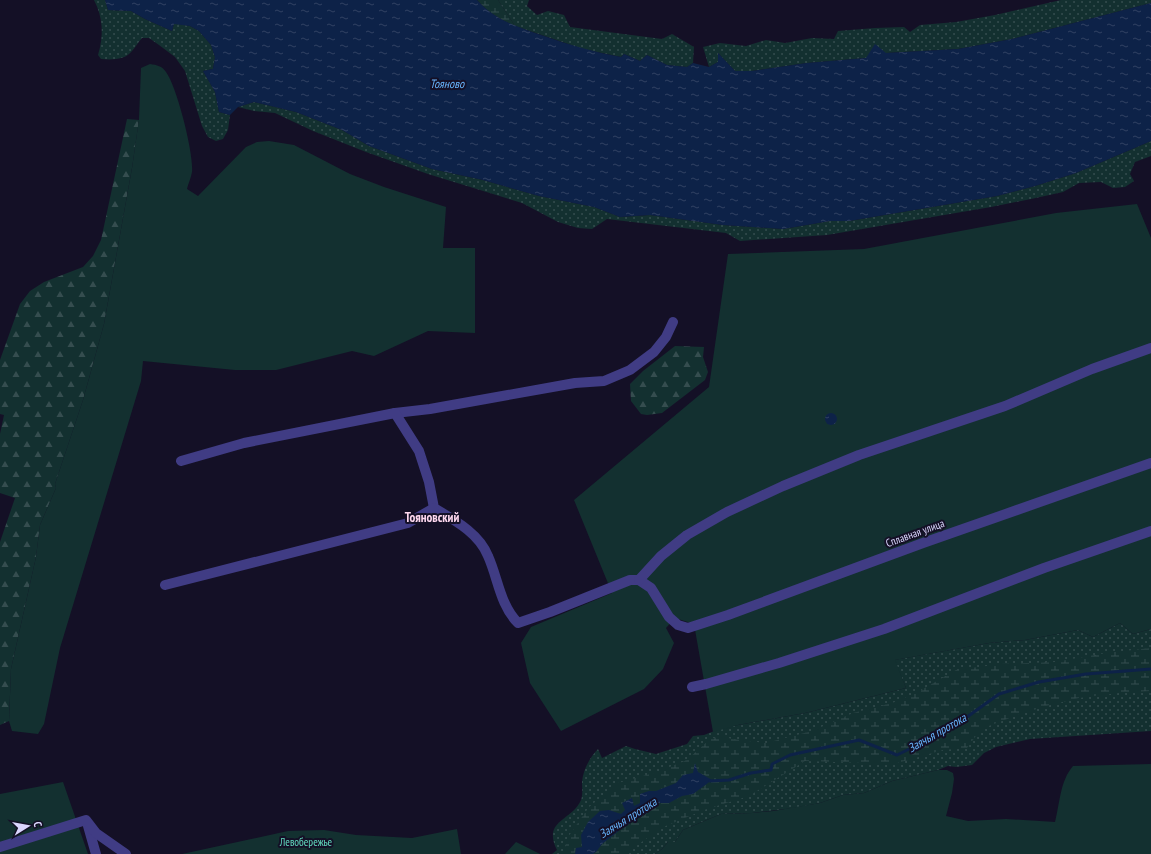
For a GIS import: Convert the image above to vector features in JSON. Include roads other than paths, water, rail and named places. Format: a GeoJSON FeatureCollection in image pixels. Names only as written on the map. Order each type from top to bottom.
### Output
{"type":"FeatureCollection","features":[{"type":"Feature","properties":{"kind":"street"},"geometry":{"type":"LineString","coordinates":[[181,461],[244,443],[395,412],[430,409],[575,383],[604,381],[630,370],[654,352],[666,337],[673,322]]}},
{"type":"Feature","properties":{"kind":"street"},"geometry":{"type":"LineString","coordinates":[[395,412],[419,451],[429,482],[434,508],[462,525],[475,536],[488,555],[510,615],[518,623],[550,612],[630,580],[639,580],[661,556],[687,535],[727,512],[783,486],[859,455],[1005,406],[1092,369],[1151,348]]}},
{"type":"Feature","properties":{"kind":"street","name":"Сплавная улица"},"geometry":{"type":"LineString","coordinates":[[639,580],[651,588],[669,617],[678,624],[688,628],[728,615],[930,540],[1151,463]]}},
{"type":"Feature","properties":{"kind":"street"},"geometry":{"type":"LineString","coordinates":[[165,586],[408,523],[434,508]]}},
{"type":"Feature","properties":{"kind":"street"},"geometry":{"type":"LineString","coordinates":[[692,687],[779,663],[884,629],[1044,568],[1151,531]]}},
{"type":"Feature","properties":{"kind":"street"},"geometry":{"type":"LineString","coordinates":[[0,847],[86,820]]}},
{"type":"Feature","properties":{"kind":"street"},"geometry":{"type":"LineString","coordinates":[[86,820],[96,854]]}},
{"type":"Feature","properties":{"kind":"street"},"geometry":{"type":"LineString","coordinates":[[86,820],[96,833],[126,854]]}},
{"type":"Feature","properties":{"kind":"water","name":"Тояново"},"geometry":{"type":"Polygon","coordinates":[[[105,0],[477,0],[499,18],[535,33],[582,48],[621,57],[624,54],[640,61],[647,55],[667,65],[687,67],[693,63],[709,67],[718,62],[718,53],[735,71],[752,71],[807,63],[866,58],[875,44],[886,53],[958,49],[1012,39],[1151,3],[1151,141],[1076,173],[1035,186],[997,196],[849,221],[830,221],[783,229],[723,225],[650,215],[620,217],[594,207],[539,196],[483,180],[432,169],[369,146],[342,130],[296,112],[254,102],[238,107],[230,115],[219,112],[215,92],[203,71],[213,69],[215,57],[211,45],[199,31],[190,26],[174,24],[172,31],[131,11],[108,10],[105,0]]]}},
{"type":"Feature","properties":{"kind":"water"},"geometry":{"type":"Polygon","coordinates":[[[831,413],[835,415],[837,419],[835,423],[831,425],[827,423],[825,419],[827,415],[831,413]]]}},
{"type":"Feature","properties":{"kind":"water"},"geometry":{"type":"Polygon","coordinates":[[[695,763],[698,772],[712,780],[693,794],[682,796],[669,803],[659,803],[653,806],[647,813],[625,826],[602,844],[593,854],[575,854],[576,848],[582,847],[581,835],[588,822],[600,811],[609,810],[621,814],[625,810],[622,803],[632,798],[634,806],[640,803],[640,794],[649,791],[656,791],[676,783],[683,775],[693,773],[695,763]]]}},
{"type":"Feature","properties":{"kind":"waterway","name":"Заячья протока"},"geometry":{"type":"LineString","coordinates":[[710,781],[729,780],[751,773],[771,770],[772,764],[790,755],[859,740],[897,755],[930,739],[967,717],[999,694],[1039,682],[1086,674],[1151,669]]}},
{"type":"Feature","properties":{"kind":"district","name":"Тояновский"},"geometry":{"type":"Point","coordinates":[432,517]}},
{"type":"Feature","properties":{"kind":"park label","name":"Левобережье"},"geometry":{"type":"Point","coordinates":[306,842]}}]}
